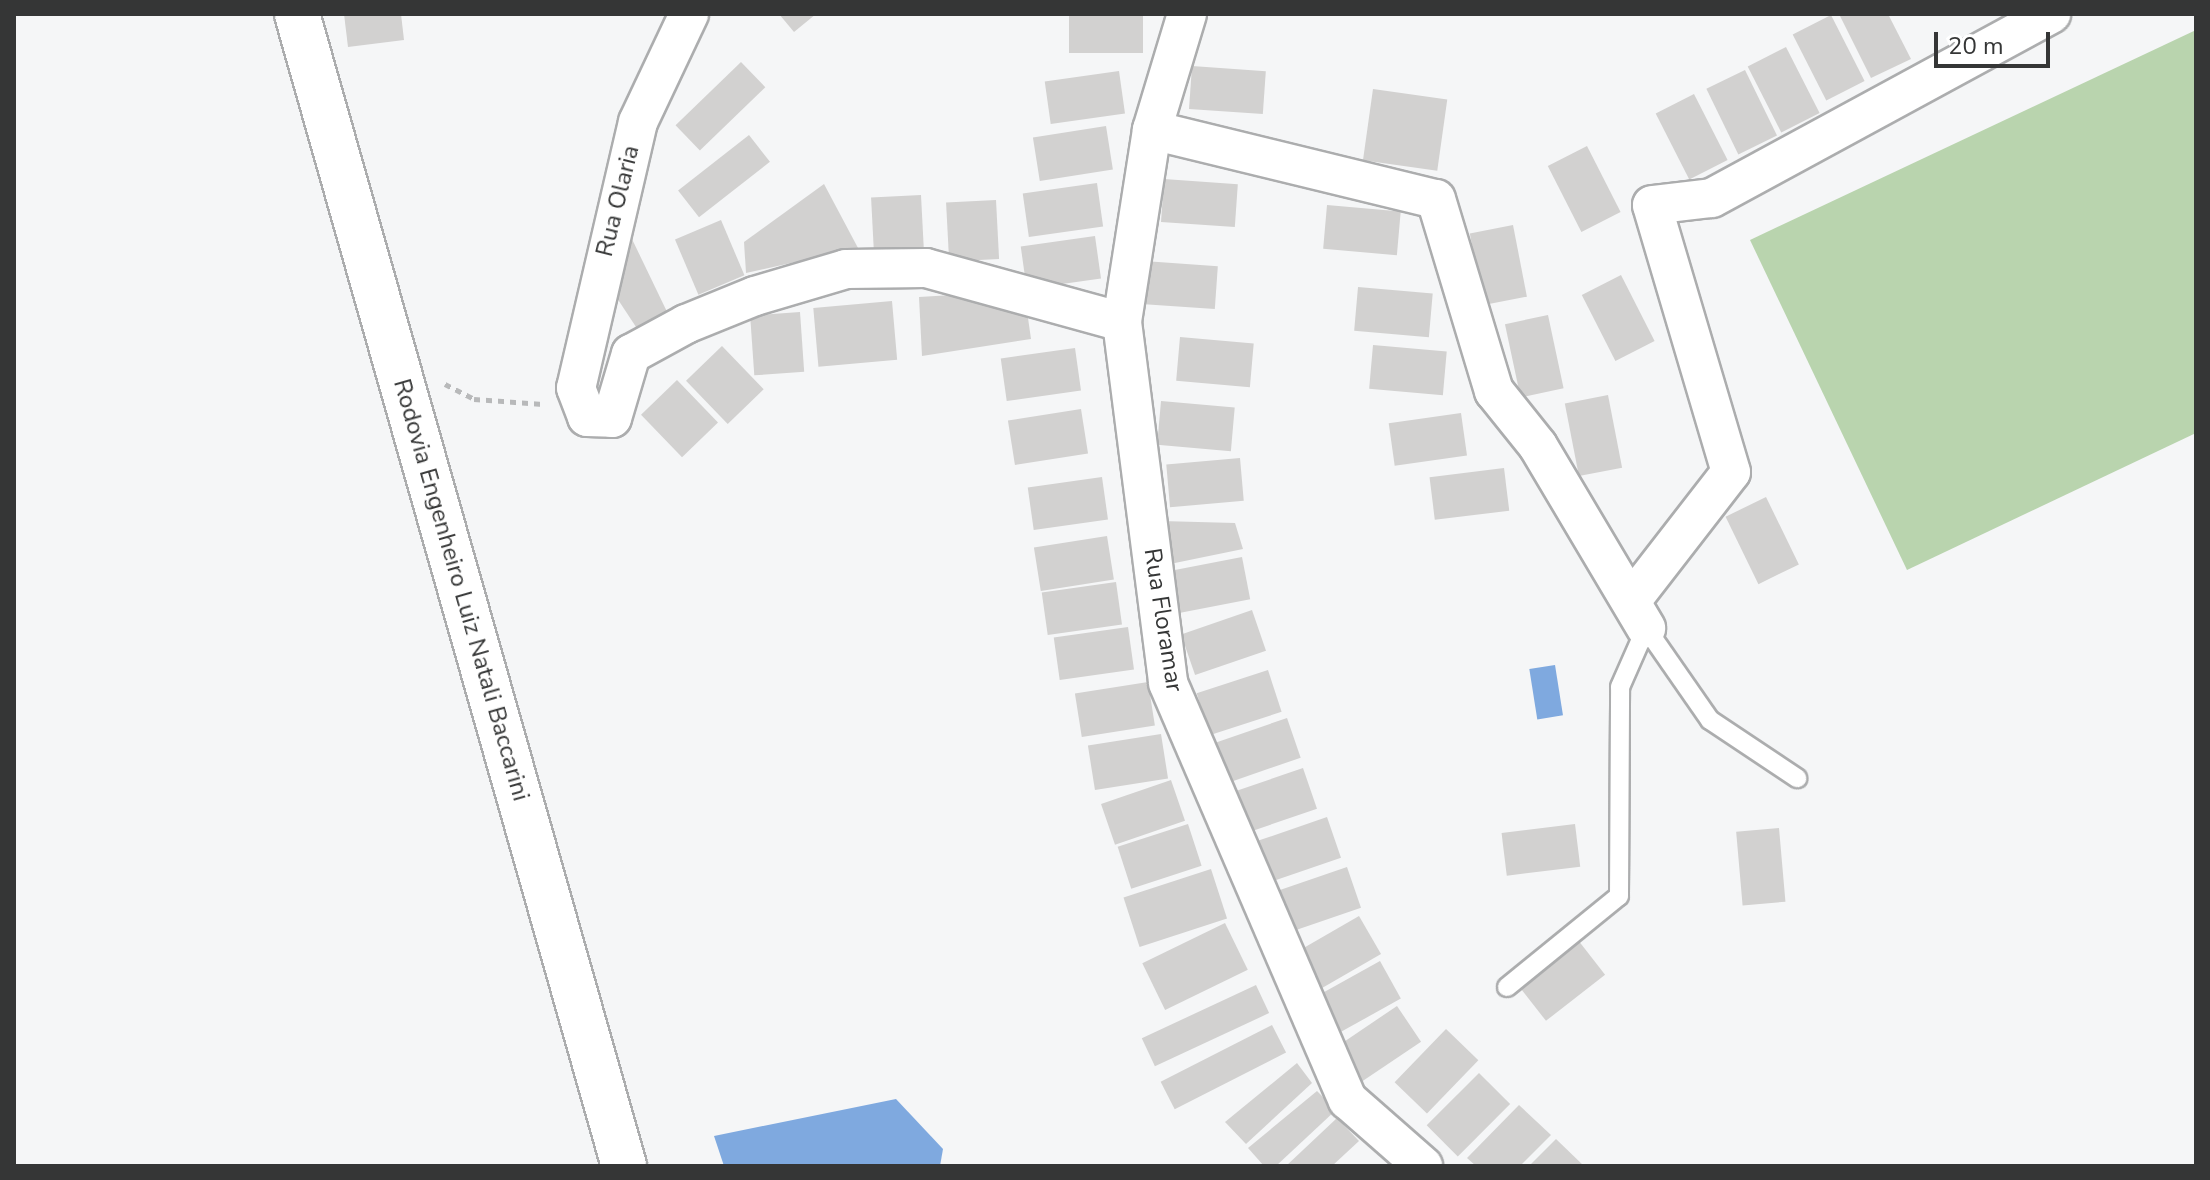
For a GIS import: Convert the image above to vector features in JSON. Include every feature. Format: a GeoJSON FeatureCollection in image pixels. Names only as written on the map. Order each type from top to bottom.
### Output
{"type":"FeatureCollection","features":[{"type":"Feature","properties":{"kind":"main road","name":"Rodovia Engenheiro Luiz Natali Baccarini"},"geometry":{"type":"LineString","coordinates":[[297,14],[624,1166]]}},
{"type":"Feature","properties":{"kind":"street","name":"Rua Olaria"},"geometry":{"type":"LineString","coordinates":[[579,397],[576,388],[589,318],[638,122],[689,14]]}},
{"type":"Feature","properties":{"kind":"street","name":"Rua Floramar"},"geometry":{"type":"LineString","coordinates":[[1187,14],[1152,130],[1122,322],[1168,683],[1348,1100],[1423,1166]]}},
{"type":"Feature","properties":{"kind":"street"},"geometry":{"type":"LineString","coordinates":[[1152,130],[1436,199],[1494,391],[1538,446],[1638,615],[1731,472],[1652,205],[1712,198],[2051,14]]}},
{"type":"Feature","properties":{"kind":"street"},"geometry":{"type":"LineString","coordinates":[[579,397],[587,417],[612,418],[631,354],[686,324],[755,296],[846,269],[926,268],[1122,322]]}},
{"type":"Feature","properties":{"kind":"lane"},"geometry":{"type":"LineString","coordinates":[[1638,615],[1710,720],[1797,778]]}},
{"type":"Feature","properties":{"kind":"lane"},"geometry":{"type":"LineString","coordinates":[[1507,987],[1619,896],[1620,687],[1638,615]]}},
{"type":"Feature","properties":{"kind":"path"},"geometry":{"type":"LineString","coordinates":[[396,357],[474,399],[547,404],[579,397]]}},
{"type":"Feature","properties":{"kind":"green space"},"geometry":{"type":"Polygon","coordinates":[[[2196,30],[2196,433],[1907,570],[1750,240],[2196,30]]]}},
{"type":"Feature","properties":{"kind":"water"},"geometry":{"type":"Polygon","coordinates":[[[1555,665],[1563,715],[1537,719],[1529,669],[1555,665]]]}},
{"type":"Feature","properties":{"kind":"water"},"geometry":{"type":"Polygon","coordinates":[[[896,1099],[943,1149],[940,1166],[724,1166],[714,1136],[896,1099]]]}},
{"type":"Feature","properties":{"kind":"building"},"geometry":{"type":"Polygon","coordinates":[[[344,14],[401,14],[404,40],[348,47],[344,14]]]}},
{"type":"Feature","properties":{"kind":"building"},"geometry":{"type":"Polygon","coordinates":[[[779,14],[816,14],[794,32],[779,14]]]}},
{"type":"Feature","properties":{"kind":"building"},"geometry":{"type":"Polygon","coordinates":[[[1069,14],[1143,14],[1143,53],[1069,53],[1069,14]]]}},
{"type":"Feature","properties":{"kind":"building"},"geometry":{"type":"Polygon","coordinates":[[[1839,14],[1888,14],[1911,59],[1871,78],[1839,14]]]}},
{"type":"Feature","properties":{"kind":"building"},"geometry":{"type":"Polygon","coordinates":[[[1831,15],[1865,81],[1826,100],[1793,35],[1831,15]]]}},
{"type":"Feature","properties":{"kind":"building"},"geometry":{"type":"Polygon","coordinates":[[[1786,47],[1820,113],[1781,132],[1748,67],[1786,47]]]}},
{"type":"Feature","properties":{"kind":"building"},"geometry":{"type":"Polygon","coordinates":[[[741,62],[765,87],[700,150],[676,125],[741,62]]]}},
{"type":"Feature","properties":{"kind":"building"},"geometry":{"type":"Polygon","coordinates":[[[1192,66],[1266,71],[1263,114],[1189,109],[1192,66]]]}},
{"type":"Feature","properties":{"kind":"building"},"geometry":{"type":"Polygon","coordinates":[[[1745,70],[1777,136],[1738,154],[1706,89],[1745,70]]]}},
{"type":"Feature","properties":{"kind":"building"},"geometry":{"type":"Polygon","coordinates":[[[1119,71],[1125,114],[1051,124],[1045,81],[1119,71]]]}},
{"type":"Feature","properties":{"kind":"building"},"geometry":{"type":"Polygon","coordinates":[[[1373,89],[1447,99],[1437,171],[1363,160],[1373,89]]]}},
{"type":"Feature","properties":{"kind":"building"},"geometry":{"type":"Polygon","coordinates":[[[1694,94],[1728,160],[1689,179],[1656,114],[1694,94]]]}},
{"type":"Feature","properties":{"kind":"building"},"geometry":{"type":"Polygon","coordinates":[[[1106,126],[1113,169],[1040,181],[1033,138],[1106,126]]]}},
{"type":"Feature","properties":{"kind":"building"},"geometry":{"type":"Polygon","coordinates":[[[749,135],[770,162],[699,217],[678,190],[749,135]]]}},
{"type":"Feature","properties":{"kind":"building"},"geometry":{"type":"Polygon","coordinates":[[[1587,146],[1621,212],[1581,232],[1548,166],[1587,146]]]}},
{"type":"Feature","properties":{"kind":"building"},"geometry":{"type":"Polygon","coordinates":[[[1164,179],[1238,184],[1235,227],[1161,222],[1164,179]]]}},
{"type":"Feature","properties":{"kind":"building"},"geometry":{"type":"Polygon","coordinates":[[[1097,183],[1103,227],[1029,237],[1023,193],[1097,183]]]}},
{"type":"Feature","properties":{"kind":"building"},"geometry":{"type":"Polygon","coordinates":[[[824,184],[858,248],[746,273],[744,242],[824,184]]]}},
{"type":"Feature","properties":{"kind":"building"},"geometry":{"type":"Polygon","coordinates":[[[921,195],[924,255],[874,258],[871,198],[921,195]]]}},
{"type":"Feature","properties":{"kind":"building"},"geometry":{"type":"Polygon","coordinates":[[[996,200],[999,259],[949,262],[946,203],[996,200]]]}},
{"type":"Feature","properties":{"kind":"building"},"geometry":{"type":"Polygon","coordinates":[[[1327,205],[1401,211],[1397,255],[1323,249],[1327,205]]]}},
{"type":"Feature","properties":{"kind":"building"},"geometry":{"type":"Polygon","coordinates":[[[721,220],[744,275],[698,295],[675,240],[721,220]]]}},
{"type":"Feature","properties":{"kind":"building"},"geometry":{"type":"Polygon","coordinates":[[[1513,225],[1527,297],[1484,305],[1470,233],[1513,225]]]}},
{"type":"Feature","properties":{"kind":"building"},"geometry":{"type":"Polygon","coordinates":[[[1095,236],[1101,279],[1027,289],[1021,246],[1095,236]]]}},
{"type":"Feature","properties":{"kind":"building"},"geometry":{"type":"Polygon","coordinates":[[[631,237],[670,318],[640,333],[611,289],[631,237]]]}},
{"type":"Feature","properties":{"kind":"building"},"geometry":{"type":"Polygon","coordinates":[[[1144,261],[1218,266],[1215,309],[1141,304],[1144,261]]]}},
{"type":"Feature","properties":{"kind":"building"},"geometry":{"type":"Polygon","coordinates":[[[1621,275],[1655,341],[1615,361],[1582,295],[1621,275]]]}},
{"type":"Feature","properties":{"kind":"building"},"geometry":{"type":"Polygon","coordinates":[[[1358,287],[1433,294],[1429,337],[1354,331],[1358,287]]]}},
{"type":"Feature","properties":{"kind":"building"},"geometry":{"type":"Polygon","coordinates":[[[969,294],[1027,311],[1031,339],[922,356],[919,297],[969,294]]]}},
{"type":"Feature","properties":{"kind":"building"},"geometry":{"type":"Polygon","coordinates":[[[892,301],[897,360],[818,367],[813,308],[892,301]]]}},
{"type":"Feature","properties":{"kind":"building"},"geometry":{"type":"Polygon","coordinates":[[[800,312],[804,372],[754,375],[750,315],[800,312]]]}},
{"type":"Feature","properties":{"kind":"building"},"geometry":{"type":"Polygon","coordinates":[[[1548,315],[1564,388],[1521,398],[1505,324],[1548,315]]]}},
{"type":"Feature","properties":{"kind":"building"},"geometry":{"type":"Polygon","coordinates":[[[1180,337],[1254,343],[1250,387],[1176,381],[1180,337]]]}},
{"type":"Feature","properties":{"kind":"building"},"geometry":{"type":"Polygon","coordinates":[[[1373,345],[1447,351],[1443,395],[1369,389],[1373,345]]]}},
{"type":"Feature","properties":{"kind":"building"},"geometry":{"type":"Polygon","coordinates":[[[722,346],[764,389],[728,424],[686,381],[722,346]]]}},
{"type":"Feature","properties":{"kind":"building"},"geometry":{"type":"Polygon","coordinates":[[[1075,348],[1081,391],[1007,401],[1001,358],[1075,348]]]}},
{"type":"Feature","properties":{"kind":"building"},"geometry":{"type":"Polygon","coordinates":[[[677,380],[718,422],[682,457],[641,415],[677,380]]]}},
{"type":"Feature","properties":{"kind":"building"},"geometry":{"type":"Polygon","coordinates":[[[1608,395],[1622,468],[1579,476],[1565,403],[1608,395]]]}},
{"type":"Feature","properties":{"kind":"building"},"geometry":{"type":"Polygon","coordinates":[[[1161,401],[1235,407],[1231,451],[1157,445],[1161,401]]]}},
{"type":"Feature","properties":{"kind":"building"},"geometry":{"type":"Polygon","coordinates":[[[1081,409],[1088,453],[1015,465],[1008,421],[1081,409]]]}},
{"type":"Feature","properties":{"kind":"building"},"geometry":{"type":"Polygon","coordinates":[[[1461,413],[1467,456],[1395,466],[1389,423],[1461,413]]]}},
{"type":"Feature","properties":{"kind":"building"},"geometry":{"type":"Polygon","coordinates":[[[1240,458],[1244,501],[1170,507],[1166,464],[1240,458]]]}},
{"type":"Feature","properties":{"kind":"building"},"geometry":{"type":"Polygon","coordinates":[[[1504,468],[1509,511],[1435,520],[1430,477],[1504,468]]]}},
{"type":"Feature","properties":{"kind":"building"},"geometry":{"type":"Polygon","coordinates":[[[1102,477],[1108,520],[1034,530],[1028,487],[1102,477]]]}},
{"type":"Feature","properties":{"kind":"building"},"geometry":{"type":"Polygon","coordinates":[[[1766,497],[1799,564],[1758,584],[1726,517],[1766,497]]]}},
{"type":"Feature","properties":{"kind":"building"},"geometry":{"type":"Polygon","coordinates":[[[1161,521],[1235,523],[1243,549],[1170,564],[1161,521]]]}},
{"type":"Feature","properties":{"kind":"building"},"geometry":{"type":"Polygon","coordinates":[[[1107,536],[1114,579],[1041,591],[1034,548],[1107,536]]]}},
{"type":"Feature","properties":{"kind":"building"},"geometry":{"type":"Polygon","coordinates":[[[1242,557],[1250,599],[1177,614],[1168,571],[1242,557]]]}},
{"type":"Feature","properties":{"kind":"building"},"geometry":{"type":"Polygon","coordinates":[[[1116,582],[1122,625],[1048,635],[1042,592],[1116,582]]]}},
{"type":"Feature","properties":{"kind":"building"},"geometry":{"type":"Polygon","coordinates":[[[1252,610],[1266,651],[1195,675],[1181,634],[1252,610]]]}},
{"type":"Feature","properties":{"kind":"building"},"geometry":{"type":"Polygon","coordinates":[[[1128,627],[1134,670],[1060,680],[1054,637],[1128,627]]]}},
{"type":"Feature","properties":{"kind":"building"},"geometry":{"type":"Polygon","coordinates":[[[1268,670],[1282,712],[1210,735],[1197,693],[1268,670]]]}},
{"type":"Feature","properties":{"kind":"building"},"geometry":{"type":"Polygon","coordinates":[[[1148,682],[1155,725],[1082,737],[1075,694],[1148,682]]]}},
{"type":"Feature","properties":{"kind":"building"},"geometry":{"type":"Polygon","coordinates":[[[1287,718],[1301,758],[1230,782],[1216,742],[1287,718]]]}},
{"type":"Feature","properties":{"kind":"building"},"geometry":{"type":"Polygon","coordinates":[[[1161,734],[1168,778],[1095,790],[1088,746],[1161,734]]]}},
{"type":"Feature","properties":{"kind":"building"},"geometry":{"type":"Polygon","coordinates":[[[1303,768],[1317,809],[1247,833],[1233,792],[1303,768]]]}},
{"type":"Feature","properties":{"kind":"building"},"geometry":{"type":"Polygon","coordinates":[[[1171,780],[1185,821],[1115,845],[1101,804],[1171,780]]]}},
{"type":"Feature","properties":{"kind":"building"},"geometry":{"type":"Polygon","coordinates":[[[1327,817],[1341,858],[1271,882],[1257,841],[1327,817]]]}},
{"type":"Feature","properties":{"kind":"building"},"geometry":{"type":"Polygon","coordinates":[[[1188,824],[1202,866],[1131,889],[1118,847],[1188,824]]]}},
{"type":"Feature","properties":{"kind":"building"},"geometry":{"type":"Polygon","coordinates":[[[1575,824],[1580,867],[1507,876],[1502,833],[1575,824]]]}},
{"type":"Feature","properties":{"kind":"building"},"geometry":{"type":"Polygon","coordinates":[[[1779,828],[1785,902],[1743,905],[1736,832],[1779,828]]]}},
{"type":"Feature","properties":{"kind":"building"},"geometry":{"type":"Polygon","coordinates":[[[1347,867],[1361,908],[1291,932],[1277,891],[1347,867]]]}},
{"type":"Feature","properties":{"kind":"building"},"geometry":{"type":"Polygon","coordinates":[[[1211,869],[1227,918],[1140,947],[1124,897],[1211,869]]]}},
{"type":"Feature","properties":{"kind":"building"},"geometry":{"type":"Polygon","coordinates":[[[1359,916],[1381,954],[1317,991],[1295,953],[1359,916]]]}},
{"type":"Feature","properties":{"kind":"building"},"geometry":{"type":"Polygon","coordinates":[[[1225,923],[1248,970],[1165,1010],[1142,963],[1225,923]]]}},
{"type":"Feature","properties":{"kind":"building"},"geometry":{"type":"Polygon","coordinates":[[[1578,940],[1605,975],[1546,1021],[1519,986],[1578,940]]]}},
{"type":"Feature","properties":{"kind":"building"},"geometry":{"type":"Polygon","coordinates":[[[1380,961],[1401,999],[1336,1034],[1315,997],[1380,961]]]}},
{"type":"Feature","properties":{"kind":"building"},"geometry":{"type":"Polygon","coordinates":[[[1256,985],[1269,1013],[1155,1066],[1142,1038],[1256,985]]]}},
{"type":"Feature","properties":{"kind":"building"},"geometry":{"type":"Polygon","coordinates":[[[1397,1006],[1421,1042],[1360,1083],[1336,1047],[1397,1006]]]}},
{"type":"Feature","properties":{"kind":"building"},"geometry":{"type":"Polygon","coordinates":[[[1272,1025],[1286,1053],[1175,1109],[1161,1082],[1272,1025]]]}},
{"type":"Feature","properties":{"kind":"building"},"geometry":{"type":"Polygon","coordinates":[[[1446,1029],[1478,1060],[1427,1113],[1395,1082],[1446,1029]]]}},
{"type":"Feature","properties":{"kind":"building"},"geometry":{"type":"Polygon","coordinates":[[[1297,1063],[1312,1083],[1246,1144],[1225,1122],[1297,1063]]]}},
{"type":"Feature","properties":{"kind":"building"},"geometry":{"type":"Polygon","coordinates":[[[1479,1073],[1510,1104],[1458,1156],[1427,1125],[1479,1073]]]}},
{"type":"Feature","properties":{"kind":"building"},"geometry":{"type":"Polygon","coordinates":[[[1317,1091],[1336,1110],[1276,1166],[1264,1166],[1248,1148],[1317,1091]]]}},
{"type":"Feature","properties":{"kind":"building"},"geometry":{"type":"Polygon","coordinates":[[[1519,1105],[1551,1135],[1520,1166],[1476,1166],[1467,1158],[1519,1105]]]}},
{"type":"Feature","properties":{"kind":"building"},"geometry":{"type":"Polygon","coordinates":[[[1337,1118],[1359,1141],[1332,1166],[1286,1166],[1337,1118]]]}},
{"type":"Feature","properties":{"kind":"building"},"geometry":{"type":"Polygon","coordinates":[[[1556,1139],[1584,1166],[1529,1166],[1556,1139]]]}}]}
